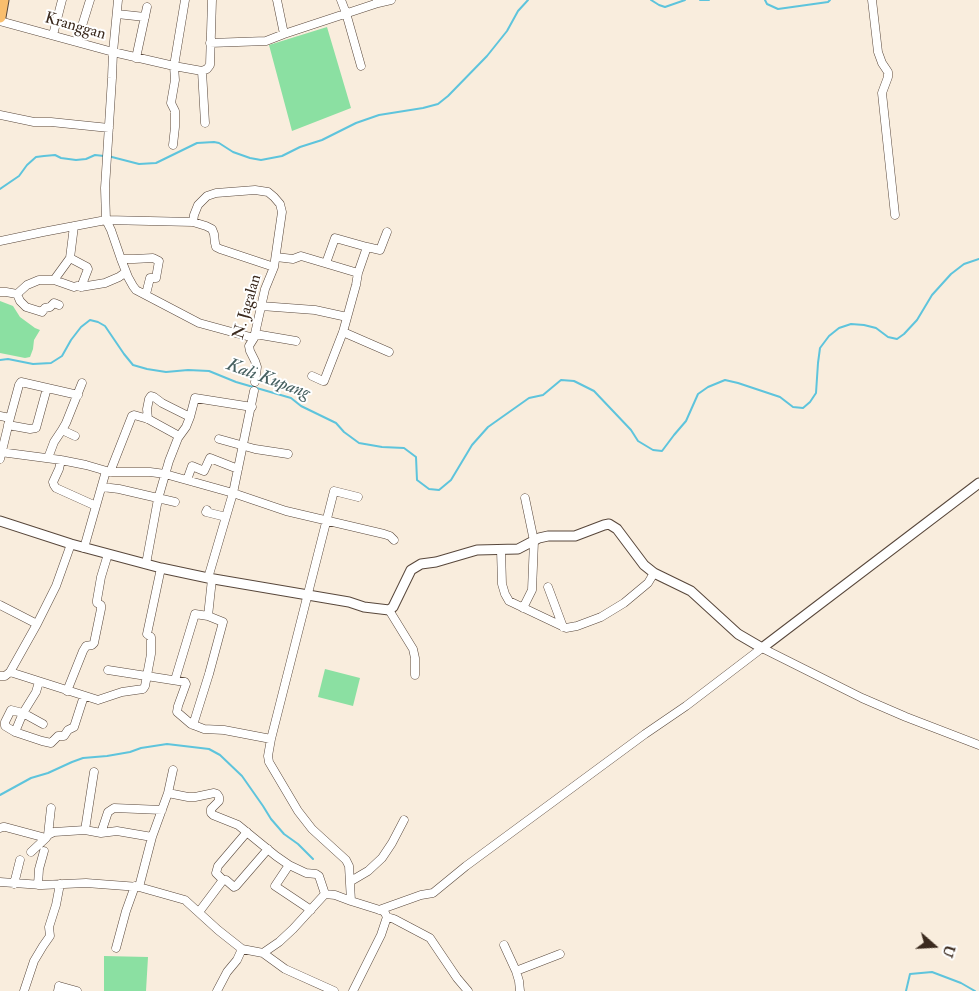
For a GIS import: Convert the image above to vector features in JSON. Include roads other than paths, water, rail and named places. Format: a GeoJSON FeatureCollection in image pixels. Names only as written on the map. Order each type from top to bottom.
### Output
{"type":"FeatureCollection","features":[{"type":"Feature","properties":{"kind":"main road"},"geometry":{"type":"LineString","coordinates":[[0,17],[3,0]]}},
{"type":"Feature","properties":{"kind":"street"},"geometry":{"type":"LineString","coordinates":[[53,35],[62,0]]}},
{"type":"Feature","properties":{"kind":"street"},"geometry":{"type":"LineString","coordinates":[[77,42],[90,0]]}},
{"type":"Feature","properties":{"kind":"street","name":"Kranggan"},"geometry":{"type":"LineString","coordinates":[[113,52],[118,0]]}},
{"type":"Feature","properties":{"kind":"street"},"geometry":{"type":"LineString","coordinates":[[173,145],[175,109],[171,103],[175,80],[174,66],[185,0]]}},
{"type":"Feature","properties":{"kind":"street"},"geometry":{"type":"LineString","coordinates":[[205,123],[202,71],[210,65],[212,0]]}},
{"type":"Feature","properties":{"kind":"street"},"geometry":{"type":"LineString","coordinates":[[277,0],[284,34]]}},
{"type":"Feature","properties":{"kind":"street"},"geometry":{"type":"LineString","coordinates":[[341,0],[361,66]]}},
{"type":"Feature","properties":{"kind":"street"},"geometry":{"type":"LineString","coordinates":[[210,43],[266,41],[377,2],[391,0]]}},
{"type":"Feature","properties":{"kind":"street"},"geometry":{"type":"LineString","coordinates":[[872,0],[878,52],[888,75],[882,93],[895,215]]}},
{"type":"Feature","properties":{"kind":"street"},"geometry":{"type":"LineString","coordinates":[[136,58],[147,7]]}},
{"type":"Feature","properties":{"kind":"street"},"geometry":{"type":"LineString","coordinates":[[117,14],[145,17]]}},
{"type":"Feature","properties":{"kind":"street","name":"Kranggan"},"geometry":{"type":"LineString","coordinates":[[0,21],[136,58],[202,71]]}},
{"type":"Feature","properties":{"kind":"street"},"geometry":{"type":"LineString","coordinates":[[113,52],[105,188],[106,220],[132,286],[136,290],[199,323],[254,336],[296,341]]}},
{"type":"Feature","properties":{"kind":"street"},"geometry":{"type":"LineString","coordinates":[[0,115],[34,122],[108,128]]}},
{"type":"Feature","properties":{"kind":"street","name":"N. Jagalan"},"geometry":{"type":"LineString","coordinates":[[192,222],[198,205],[207,196],[216,193],[255,190],[268,192],[280,204],[282,212],[274,267],[265,290],[254,336],[249,346],[256,361],[256,382]]}},
{"type":"Feature","properties":{"kind":"street","name":"N. Jagalan"},"geometry":{"type":"LineString","coordinates":[[0,241],[106,220],[192,222],[212,230],[216,247],[274,267]]}},
{"type":"Feature","properties":{"kind":"street"},"geometry":{"type":"LineString","coordinates":[[54,280],[70,258],[74,226]]}},
{"type":"Feature","properties":{"kind":"street"},"geometry":{"type":"LineString","coordinates":[[326,263],[336,238],[380,250],[387,232]]}},
{"type":"Feature","properties":{"kind":"street"},"geometry":{"type":"LineString","coordinates":[[312,376],[324,380],[348,317],[366,246]]}},
{"type":"Feature","properties":{"kind":"street"},"geometry":{"type":"LineString","coordinates":[[276,257],[293,259],[300,256],[358,273]]}},
{"type":"Feature","properties":{"kind":"street"},"geometry":{"type":"LineString","coordinates":[[70,258],[88,269],[82,287]]}},
{"type":"Feature","properties":{"kind":"street"},"geometry":{"type":"LineString","coordinates":[[120,259],[152,258],[159,261],[156,278],[150,278],[146,294]]}},
{"type":"Feature","properties":{"kind":"street"},"geometry":{"type":"LineString","coordinates":[[17,294],[27,285],[39,280],[54,280],[82,287],[120,277],[126,272]]}},
{"type":"Feature","properties":{"kind":"street"},"geometry":{"type":"LineString","coordinates":[[0,292],[17,294]]}},
{"type":"Feature","properties":{"kind":"street"},"geometry":{"type":"LineString","coordinates":[[17,294],[20,302],[26,307],[42,312],[54,303],[58,305]]}},
{"type":"Feature","properties":{"kind":"street"},"geometry":{"type":"LineString","coordinates":[[261,306],[316,310],[348,317]]}},
{"type":"Feature","properties":{"kind":"street"},"geometry":{"type":"LineString","coordinates":[[343,332],[389,352]]}},
{"type":"Feature","properties":{"kind":"street"},"geometry":{"type":"LineString","coordinates":[[78,395],[24,382],[19,383],[1,455],[61,460],[108,472],[165,474],[233,493],[286,511],[384,534],[394,540]]}},
{"type":"Feature","properties":{"kind":"street"},"geometry":{"type":"LineString","coordinates":[[48,458],[54,442],[66,423],[82,383]]}},
{"type":"Feature","properties":{"kind":"street"},"geometry":{"type":"LineString","coordinates":[[0,416],[30,429],[36,428],[47,388]]}},
{"type":"Feature","properties":{"kind":"street"},"geometry":{"type":"LineString","coordinates":[[208,616],[210,579],[233,493],[254,391]]}},
{"type":"Feature","properties":{"kind":"street"},"geometry":{"type":"LineString","coordinates":[[148,419],[147,409],[151,396],[190,417]]}},
{"type":"Feature","properties":{"kind":"street"},"geometry":{"type":"LineString","coordinates":[[146,564],[158,499],[165,474],[172,453],[190,417],[195,398],[252,407]]}},
{"type":"Feature","properties":{"kind":"street"},"geometry":{"type":"LineString","coordinates":[[84,548],[102,487],[132,416],[148,419],[180,436]]}},
{"type":"Feature","properties":{"kind":"street"},"geometry":{"type":"LineString","coordinates":[[62,430],[75,436]]}},
{"type":"Feature","properties":{"kind":"street"},"geometry":{"type":"LineString","coordinates":[[219,439],[242,446],[288,454]]}},
{"type":"Feature","properties":{"kind":"street"},"geometry":{"type":"LineString","coordinates":[[187,480],[192,466],[204,471],[210,458],[238,469]]}},
{"type":"Feature","properties":{"kind":"street"},"geometry":{"type":"LineString","coordinates":[[61,460],[53,482],[56,488],[96,506]]}},
{"type":"Feature","properties":{"kind":"street"},"geometry":{"type":"LineString","coordinates":[[379,910],[421,895],[433,893],[466,866],[678,711],[979,483]]}},
{"type":"Feature","properties":{"kind":"street"},"geometry":{"type":"LineString","coordinates":[[102,487],[175,502]]}},
{"type":"Feature","properties":{"kind":"street"},"geometry":{"type":"LineString","coordinates":[[351,901],[350,866],[308,825],[269,762],[268,756],[334,491],[358,497]]}},
{"type":"Feature","properties":{"kind":"street"},"geometry":{"type":"LineString","coordinates":[[523,608],[532,590],[534,541],[524,498]]}},
{"type":"Feature","properties":{"kind":"street"},"geometry":{"type":"LineString","coordinates":[[206,510],[206,512],[226,517]]}},
{"type":"Feature","properties":{"kind":"street"},"geometry":{"type":"LineString","coordinates":[[0,522],[84,548],[161,568],[210,579],[349,602],[383,610],[389,610],[393,607],[411,570],[421,564],[436,562],[477,550],[518,549],[548,536],[575,536],[609,524],[617,529],[644,565],[654,573],[691,591],[738,634],[862,698],[979,745]]}},
{"type":"Feature","properties":{"kind":"street"},"geometry":{"type":"LineString","coordinates":[[0,676],[5,676],[10,672],[37,624],[52,595],[71,544]]}},
{"type":"Feature","properties":{"kind":"street"},"geometry":{"type":"LineString","coordinates":[[501,550],[502,584],[509,601],[566,628],[601,617],[624,603],[648,583],[654,573]]}},
{"type":"Feature","properties":{"kind":"street"},"geometry":{"type":"LineString","coordinates":[[68,691],[83,651],[86,646],[94,643],[101,609],[101,605],[97,603],[97,600],[108,554]]}},
{"type":"Feature","properties":{"kind":"street"},"geometry":{"type":"LineString","coordinates":[[10,672],[98,700],[122,692],[141,690],[145,686],[152,654],[151,637],[147,634],[161,568]]}},
{"type":"Feature","properties":{"kind":"street"},"geometry":{"type":"LineString","coordinates":[[548,587],[563,627]]}},
{"type":"Feature","properties":{"kind":"street"},"geometry":{"type":"LineString","coordinates":[[0,605],[37,624]]}},
{"type":"Feature","properties":{"kind":"street"},"geometry":{"type":"LineString","coordinates":[[389,610],[414,649],[415,675]]}},
{"type":"Feature","properties":{"kind":"street"},"geometry":{"type":"LineString","coordinates":[[175,680],[196,614],[223,622],[193,725]]}},
{"type":"Feature","properties":{"kind":"street"},"geometry":{"type":"LineString","coordinates":[[108,670],[186,683],[177,712],[193,725],[204,729],[227,730],[271,739]]}},
{"type":"Feature","properties":{"kind":"street"},"geometry":{"type":"LineString","coordinates":[[15,732],[23,713],[36,692],[39,682]]}},
{"type":"Feature","properties":{"kind":"street"},"geometry":{"type":"LineString","coordinates":[[44,724],[23,713],[11,710],[5,726],[15,732],[51,743],[58,736],[64,736],[68,730],[75,726],[84,696]]}},
{"type":"Feature","properties":{"kind":"street"},"geometry":{"type":"LineString","coordinates":[[116,948],[126,911],[137,886],[168,793],[173,770]]}},
{"type":"Feature","properties":{"kind":"street"},"geometry":{"type":"LineString","coordinates":[[85,830],[94,772]]}},
{"type":"Feature","properties":{"kind":"street"},"geometry":{"type":"LineString","coordinates":[[168,793],[188,797],[217,794],[219,801],[211,813],[238,825],[289,865],[319,876],[325,894]]}},
{"type":"Feature","properties":{"kind":"street"},"geometry":{"type":"LineString","coordinates":[[47,836],[51,808]]}},
{"type":"Feature","properties":{"kind":"street"},"geometry":{"type":"LineString","coordinates":[[101,833],[108,812],[114,808],[162,810]]}},
{"type":"Feature","properties":{"kind":"street"},"geometry":{"type":"LineString","coordinates":[[351,881],[368,871],[382,858],[404,820]]}},
{"type":"Feature","properties":{"kind":"street"},"geometry":{"type":"LineString","coordinates":[[0,828],[47,836]]}},
{"type":"Feature","properties":{"kind":"street"},"geometry":{"type":"LineString","coordinates":[[32,852],[47,836],[54,832],[85,830],[101,833],[116,831],[152,837]]}},
{"type":"Feature","properties":{"kind":"street"},"geometry":{"type":"LineString","coordinates":[[247,832],[218,866],[216,873],[223,880],[226,880],[234,887],[236,886],[268,849]]}},
{"type":"Feature","properties":{"kind":"street"},"geometry":{"type":"LineString","coordinates":[[38,885],[39,869],[44,851]]}},
{"type":"Feature","properties":{"kind":"street"},"geometry":{"type":"LineString","coordinates":[[14,884],[20,860]]}},
{"type":"Feature","properties":{"kind":"street"},"geometry":{"type":"LineString","coordinates":[[289,865],[275,886],[311,910]]}},
{"type":"Feature","properties":{"kind":"street"},"geometry":{"type":"LineString","coordinates":[[198,912],[223,880]]}},
{"type":"Feature","properties":{"kind":"street"},"geometry":{"type":"LineString","coordinates":[[0,882],[38,885],[137,886],[185,900],[242,949],[262,953],[285,969],[334,991]]}},
{"type":"Feature","properties":{"kind":"street"},"geometry":{"type":"LineString","coordinates":[[24,991],[34,961],[50,936],[49,927],[60,884]]}},
{"type":"Feature","properties":{"kind":"street"},"geometry":{"type":"LineString","coordinates":[[325,894],[335,895],[379,910],[430,938],[467,991]]}},
{"type":"Feature","properties":{"kind":"street"},"geometry":{"type":"LineString","coordinates":[[262,953],[279,942],[325,894]]}},
{"type":"Feature","properties":{"kind":"street"},"geometry":{"type":"LineString","coordinates":[[353,991],[381,936],[387,916]]}},
{"type":"Feature","properties":{"kind":"street"},"geometry":{"type":"LineString","coordinates":[[504,945],[516,971],[520,991]]}},
{"type":"Feature","properties":{"kind":"street"},"geometry":{"type":"LineString","coordinates":[[216,991],[227,972],[237,960],[242,949]]}},
{"type":"Feature","properties":{"kind":"street"},"geometry":{"type":"LineString","coordinates":[[516,971],[560,954]]}},
{"type":"Feature","properties":{"kind":"street"},"geometry":{"type":"LineString","coordinates":[[58,991],[59,986],[77,991]]}},
{"type":"Feature","properties":{"kind":"waterway"},"geometry":{"type":"LineString","coordinates":[[108,156],[139,164],[156,163],[197,143],[214,142],[233,152],[261,160],[282,156],[300,147],[322,140],[356,123],[379,115],[438,104],[487,56],[507,31],[518,11],[528,0]]}},
{"type":"Feature","properties":{"kind":"waterway"},"geometry":{"type":"LineString","coordinates":[[651,0],[665,7],[685,0]]}},
{"type":"Feature","properties":{"kind":"waterway"},"geometry":{"type":"LineString","coordinates":[[700,0],[709,0]]}},
{"type":"Feature","properties":{"kind":"waterway"},"geometry":{"type":"LineString","coordinates":[[765,0],[767,4],[778,9],[828,2],[830,0]]}},
{"type":"Feature","properties":{"kind":"waterway"},"geometry":{"type":"LineString","coordinates":[[0,189],[19,176],[36,157],[55,155],[61,158],[76,160],[86,159],[95,155],[104,156]]}},
{"type":"Feature","properties":{"kind":"waterway","name":"Kali Kupang"},"geometry":{"type":"LineString","coordinates":[[0,360],[8,359],[33,364],[51,363],[62,356],[81,327],[90,320],[98,322],[105,326],[133,365],[166,372],[209,371],[236,382],[291,398],[301,406],[336,423],[344,432],[359,443],[404,448],[416,457],[417,480],[429,489],[439,490],[451,480],[472,445],[488,427],[529,398],[543,395],[561,380],[574,381],[594,391],[631,430],[638,441],[653,450],[662,451],[686,421],[698,394],[708,387],[725,380],[780,397],[793,407],[803,408],[816,393],[820,348],[829,336],[839,328],[851,324],[876,328],[888,337],[897,339],[917,320],[932,295],[951,274],[964,264],[979,259]]}},
{"type":"Feature","properties":{"kind":"waterway"},"geometry":{"type":"LineString","coordinates":[[0,795],[31,778],[83,758],[107,756],[167,744],[209,749],[220,755],[242,776],[271,819],[284,834],[298,844],[313,859]]}},
{"type":"Feature","properties":{"kind":"waterway"},"geometry":{"type":"LineString","coordinates":[[906,991],[910,974],[932,972],[961,983],[975,991]]}}]}
